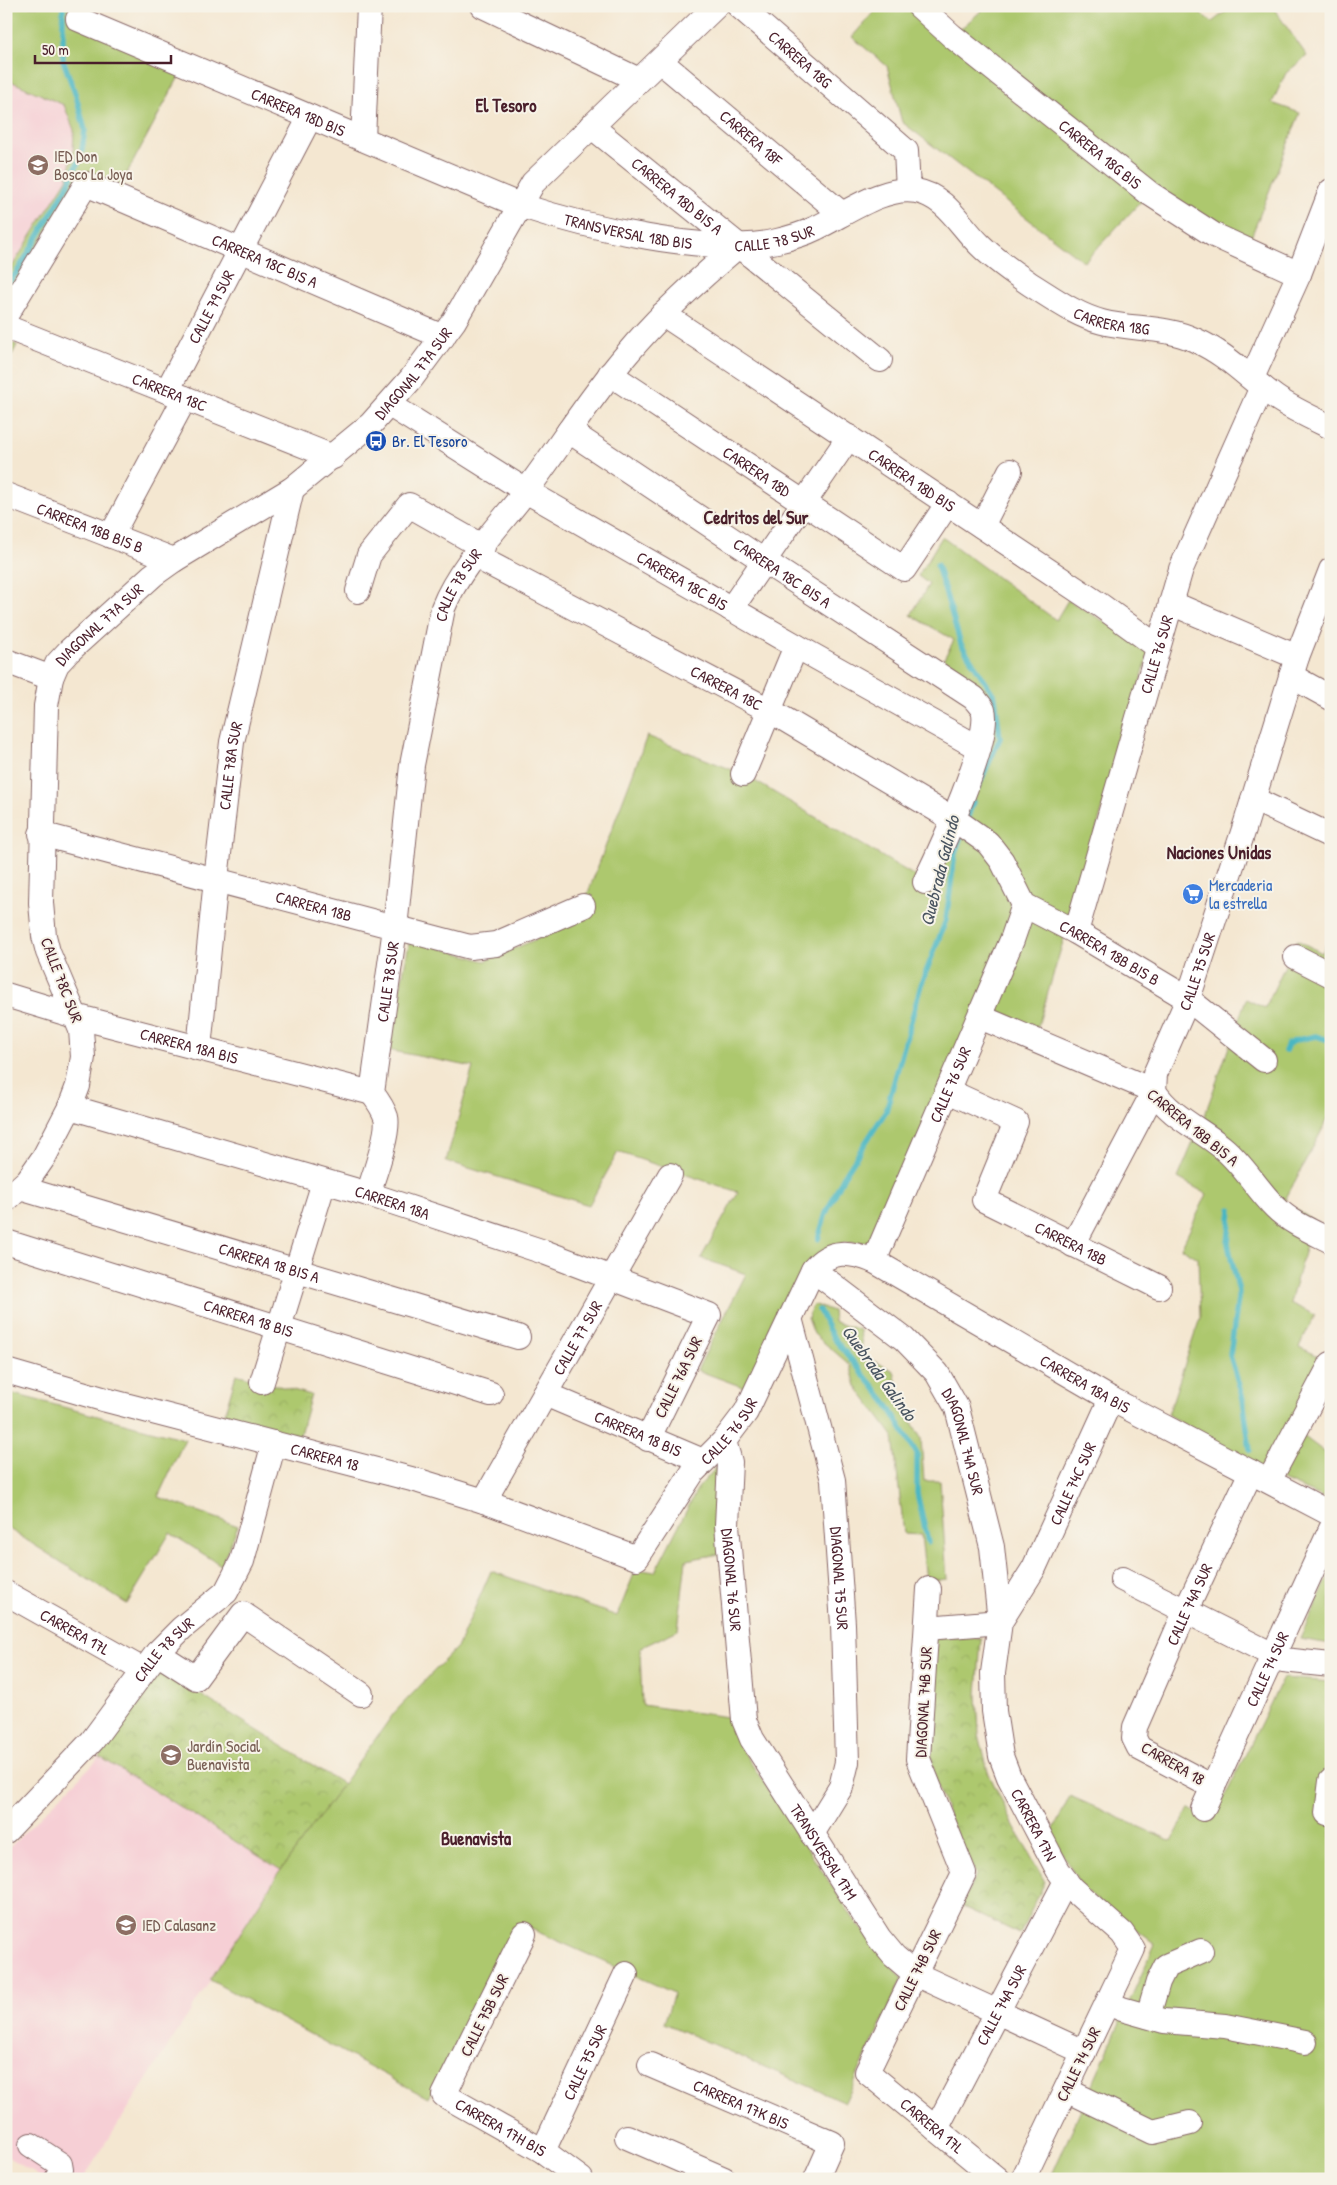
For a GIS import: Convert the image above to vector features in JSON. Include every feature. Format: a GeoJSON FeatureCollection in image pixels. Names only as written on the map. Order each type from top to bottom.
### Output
{"type":"FeatureCollection","features":[{"type":"Feature","properties":{"kind":"street"},"geometry":{"type":"LineString","coordinates":[[363,139],[369,6]]}},
{"type":"Feature","properties":{"kind":"street","name":"DIAGONAL 77A SUR"},"geometry":{"type":"LineString","coordinates":[[51,678],[57,664],[69,651],[153,575],[174,560],[292,489],[333,457],[390,404],[443,337],[476,284],[519,205],[542,173],[716,6]]}},
{"type":"Feature","properties":{"kind":"street","name":"CARRERA 18G"},"geometry":{"type":"LineString","coordinates":[[739,6],[906,151],[908,190],[917,191],[939,201],[992,256],[1018,276],[1067,308],[1102,322],[1165,330],[1192,338],[1225,356],[1278,400],[1331,428]]}},
{"type":"Feature","properties":{"kind":"street","name":"CARRERA 18G BIS"},"geometry":{"type":"LineString","coordinates":[[919,6],[952,36],[1149,193],[1214,235],[1299,274]]}},
{"type":"Feature","properties":{"kind":"street"},"geometry":{"type":"LineString","coordinates":[[496,9],[639,80]]}},
{"type":"Feature","properties":{"kind":"street","name":"CARRERA 18D BIS"},"geometry":{"type":"LineString","coordinates":[[78,19],[519,205]]}},
{"type":"Feature","properties":{"kind":"street","name":"CARRERA 18F"},"geometry":{"type":"LineString","coordinates":[[660,61],[842,214]]}},
{"type":"Feature","properties":{"kind":"street","name":"CALLE 79 SUR"},"geometry":{"type":"LineString","coordinates":[[111,536],[240,250],[310,117]]}},
{"type":"Feature","properties":{"kind":"street","name":"CARRERA 18D BIS A"},"geometry":{"type":"LineString","coordinates":[[591,126],[880,360]]}},
{"type":"Feature","properties":{"kind":"street","name":"CARRERA 18C BIS A"},"geometry":{"type":"LineString","coordinates":[[6,315],[86,184],[443,337]]}},
{"type":"Feature","properties":{"kind":"street","name":"CALLE 78 SUR"},"geometry":{"type":"LineString","coordinates":[[372,1094],[395,928],[412,764],[443,608],[450,592],[526,491],[610,374],[663,314],[698,280],[738,246],[757,245],[792,237],[813,229],[887,193],[908,190]]}},
{"type":"Feature","properties":{"kind":"street","name":"CALLE 76 SUR"},"geometry":{"type":"LineString","coordinates":[[1076,932],[1181,569],[1257,383],[1331,191]]}},
{"type":"Feature","properties":{"kind":"street","name":"TRANSVERSAL 18D BIS"},"geometry":{"type":"LineString","coordinates":[[519,205],[570,220],[658,238],[738,246]]}},
{"type":"Feature","properties":{"kind":"street","name":"CARRERA 18D BIS"},"geometry":{"type":"LineString","coordinates":[[663,314],[1100,605],[1158,647]]}},
{"type":"Feature","properties":{"kind":"street","name":"CARRERA 18C"},"geometry":{"type":"LineString","coordinates":[[6,327],[333,457]]}},
{"type":"Feature","properties":{"kind":"street","name":"CARRERA 18D"},"geometry":{"type":"LineString","coordinates":[[610,374],[904,569],[948,503]]}},
{"type":"Feature","properties":{"kind":"street","name":"CARRERA 18C BIS"},"geometry":{"type":"LineString","coordinates":[[390,404],[526,491],[796,646],[979,748]]}},
{"type":"Feature","properties":{"kind":"street","name":"CARRERA 18C BIS A"},"geometry":{"type":"LineString","coordinates":[[569,431],[764,562],[974,698],[983,710],[984,726],[979,748]]}},
{"type":"Feature","properties":{"kind":"street"},"geometry":{"type":"LineString","coordinates":[[731,609],[849,438]]}},
{"type":"Feature","properties":{"kind":"street"},"geometry":{"type":"LineString","coordinates":[[982,526],[1010,471]]}},
{"type":"Feature","properties":{"kind":"street","name":"CALLE 78A SUR"},"geometry":{"type":"LineString","coordinates":[[199,1048],[232,742],[292,489]]}},
{"type":"Feature","properties":{"kind":"street","name":"CARRERA 18B BIS B"},"geometry":{"type":"LineString","coordinates":[[6,496],[174,560]]}},
{"type":"Feature","properties":{"kind":"street","name":"CARRERA 18C"},"geometry":{"type":"LineString","coordinates":[[358,591],[369,556],[409,505],[479,551],[769,710],[962,825]]}},
{"type":"Feature","properties":{"kind":"street","name":"CALLE 75 SUR"},"geometry":{"type":"LineString","coordinates":[[1073,1244],[1154,1091],[1156,1074],[1188,999],[1294,667],[1331,570]]}},
{"type":"Feature","properties":{"kind":"street"},"geometry":{"type":"LineString","coordinates":[[1171,603],[1294,667],[1331,698]]}},
{"type":"Feature","properties":{"kind":"street"},"geometry":{"type":"LineString","coordinates":[[743,774],[796,646]]}},
{"type":"Feature","properties":{"kind":"street"},"geometry":{"type":"LineString","coordinates":[[6,661],[51,678]]}},
{"type":"Feature","properties":{"kind":"street","name":"CALLE 78C SUR"},"geometry":{"type":"LineString","coordinates":[[13,1194],[44,1157],[78,1086],[83,1057],[81,1030],[53,967],[44,936],[41,903],[41,834],[46,706],[51,678]]}},
{"type":"Feature","properties":{"kind":"street"},"geometry":{"type":"LineString","coordinates":[[925,882],[962,825],[979,748]]}},
{"type":"Feature","properties":{"kind":"street"},"geometry":{"type":"LineString","coordinates":[[1253,799],[1331,836]]}},
{"type":"Feature","properties":{"kind":"street"},"geometry":{"type":"LineString","coordinates":[[962,825],[988,843],[1002,861],[1024,905]]}},
{"type":"Feature","properties":{"kind":"street","name":"CARRERA 18B"},"geometry":{"type":"LineString","coordinates":[[41,834],[470,947],[496,944],[583,906]]}},
{"type":"Feature","properties":{"kind":"street","name":"CALLE 76 SUR"},"geometry":{"type":"LineString","coordinates":[[874,1262],[980,1017],[1012,940],[1024,905]]}},
{"type":"Feature","properties":{"kind":"street","name":"CARRERA 18B BIS B"},"geometry":{"type":"LineString","coordinates":[[1024,905],[1076,932],[1188,999],[1264,1060]]}},
{"type":"Feature","properties":{"kind":"street"},"geometry":{"type":"LineString","coordinates":[[1296,957],[1331,975]]}},
{"type":"Feature","properties":{"kind":"street","name":"CARRERA 18A BIS"},"geometry":{"type":"LineString","coordinates":[[6,994],[76,1016],[372,1094]]}},
{"type":"Feature","properties":{"kind":"street","name":"CARRERA 18B BIS A"},"geometry":{"type":"LineString","coordinates":[[980,1017],[1154,1091],[1174,1114],[1207,1136],[1237,1161],[1265,1196],[1286,1217],[1331,1241]]}},
{"type":"Feature","properties":{"kind":"street","name":"CARRERA 18B"},"geometry":{"type":"LineString","coordinates":[[948,1091],[1016,1122],[984,1200],[1159,1287]]}},
{"type":"Feature","properties":{"kind":"street"},"geometry":{"type":"LineString","coordinates":[[368,1194],[385,1136],[386,1120],[381,1106],[372,1094]]}},
{"type":"Feature","properties":{"kind":"street","name":"CARRERA 18A"},"geometry":{"type":"LineString","coordinates":[[70,1106],[368,1194],[544,1252],[709,1315]]}},
{"type":"Feature","properties":{"kind":"street","name":"CALLE 77 SUR"},"geometry":{"type":"LineString","coordinates":[[484,1501],[670,1174]]}},
{"type":"Feature","properties":{"kind":"street"},"geometry":{"type":"LineString","coordinates":[[262,1382],[324,1182]]}},
{"type":"Feature","properties":{"kind":"street","name":"CARRERA 18 BIS A"},"geometry":{"type":"LineString","coordinates":[[13,1194],[297,1271],[518,1337]]}},
{"type":"Feature","properties":{"kind":"street","name":"CARRERA 18 BIS"},"geometry":{"type":"LineString","coordinates":[[6,1242],[491,1394]]}},
{"type":"Feature","properties":{"kind":"street","name":"CALLE 76 SUR"},"geometry":{"type":"LineString","coordinates":[[637,1558],[689,1478],[703,1461],[724,1441],[746,1412],[813,1270],[827,1256],[842,1252]]}},
{"type":"Feature","properties":{"kind":"street","name":"CARRERA 18A BIS"},"geometry":{"type":"LineString","coordinates":[[842,1252],[854,1254],[874,1262],[1111,1399],[1331,1514]]}},
{"type":"Feature","properties":{"kind":"street","name":"DIAGONAL 74A SUR"},"geometry":{"type":"LineString","coordinates":[[813,1270],[904,1339],[937,1373],[957,1408],[992,1547],[1000,1622],[993,1673]]}},
{"type":"Feature","properties":{"kind":"street","name":"CALLE 76A SUR"},"geometry":{"type":"LineString","coordinates":[[648,1438],[709,1315]]}},
{"type":"Feature","properties":{"kind":"street","name":"DIAGONAL 75 SUR"},"geometry":{"type":"LineString","coordinates":[[790,1318],[833,1480],[843,1624],[847,1762],[841,1787],[812,1834]]}},
{"type":"Feature","properties":{"kind":"street","name":"CALLE 74A SUR"},"geometry":{"type":"LineString","coordinates":[[1134,1738],[1135,1727],[1186,1610],[1260,1477],[1331,1364]]}},
{"type":"Feature","properties":{"kind":"street","name":"CARRERA 18"},"geometry":{"type":"LineString","coordinates":[[6,1371],[106,1400],[419,1481],[484,1501],[637,1558]]}},
{"type":"Feature","properties":{"kind":"street","name":"CARRERA 18 BIS"},"geometry":{"type":"LineString","coordinates":[[545,1394],[703,1461]]}},
{"type":"Feature","properties":{"kind":"street","name":"CALLE 74C SUR"},"geometry":{"type":"LineString","coordinates":[[1000,1622],[1034,1568],[1111,1399]]}},
{"type":"Feature","properties":{"kind":"street","name":"DIAGONAL 76 SUR"},"geometry":{"type":"LineString","coordinates":[[724,1441],[730,1462],[727,1525],[744,1720]]}},
{"type":"Feature","properties":{"kind":"street","name":"CALLE 78 SUR"},"geometry":{"type":"LineString","coordinates":[[6,1831],[92,1741],[150,1661],[182,1628],[226,1592],[237,1573],[274,1443]]}},
{"type":"Feature","properties":{"kind":"street","name":"CALLE 74 SUR"},"geometry":{"type":"LineString","coordinates":[[1203,1810],[1331,1529]]}},
{"type":"Feature","properties":{"kind":"street"},"geometry":{"type":"LineString","coordinates":[[1122,1579],[1273,1656],[1296,1663],[1331,1665]]}},
{"type":"Feature","properties":{"kind":"street","name":"DIAGONAL 74B SUR"},"geometry":{"type":"LineString","coordinates":[[929,1588],[918,1759],[963,1867]]}},
{"type":"Feature","properties":{"kind":"street","name":"CARRERA 17L"},"geometry":{"type":"LineString","coordinates":[[6,1593],[150,1661],[196,1678],[243,1614],[247,1615],[361,1694]]}},
{"type":"Feature","properties":{"kind":"street"},"geometry":{"type":"LineString","coordinates":[[926,1628],[1000,1622]]}},
{"type":"Feature","properties":{"kind":"street","name":"CARRERA 17N"},"geometry":{"type":"LineString","coordinates":[[993,1673],[994,1710],[1001,1756],[1019,1796],[1066,1881],[1075,1893],[1122,1933],[1133,1949]]}},
{"type":"Feature","properties":{"kind":"street","name":"TRANSVERSAL 17M"},"geometry":{"type":"LineString","coordinates":[[744,1720],[752,1739],[812,1834],[879,1938],[894,1956],[915,1974],[1084,2052]]}},
{"type":"Feature","properties":{"kind":"street","name":"CARRERA 18"},"geometry":{"type":"LineString","coordinates":[[1134,1738],[1139,1748],[1213,1787]]}},
{"type":"Feature","properties":{"kind":"street"},"geometry":{"type":"LineString","coordinates":[[1327,1813],[1331,1780]]}},
{"type":"Feature","properties":{"kind":"street","name":"CALLE 74B SUR"},"geometry":{"type":"LineString","coordinates":[[867,2072],[962,1880],[963,1867]]}},
{"type":"Feature","properties":{"kind":"street","name":"CALLE 74A SUR"},"geometry":{"type":"LineString","coordinates":[[936,2129],[1066,1881]]}},
{"type":"Feature","properties":{"kind":"street","name":"CALLE 75B SUR"},"geometry":{"type":"LineString","coordinates":[[444,2095],[524,1934]]}},
{"type":"Feature","properties":{"kind":"street","name":"CALLE 74 SUR"},"geometry":{"type":"LineString","coordinates":[[1023,2179],[1133,1949]]}},
{"type":"Feature","properties":{"kind":"street"},"geometry":{"type":"LineString","coordinates":[[1148,2016],[1158,1982],[1166,1966],[1201,1951]]}},
{"type":"Feature","properties":{"kind":"street","name":"CALLE 75 SUR"},"geometry":{"type":"LineString","coordinates":[[543,2151],[626,1974]]}},
{"type":"Feature","properties":{"kind":"street"},"geometry":{"type":"LineString","coordinates":[[1108,2003],[1164,2021],[1225,2026],[1306,2042]]}},
{"type":"Feature","properties":{"kind":"street","name":"CARRERA 17K BIS"},"geometry":{"type":"LineString","coordinates":[[650,2065],[832,2143],[816,2179]]}},
{"type":"Feature","properties":{"kind":"street","name":"CARRERA 17L"},"geometry":{"type":"LineString","coordinates":[[867,2072],[997,2179]]}},
{"type":"Feature","properties":{"kind":"street"},"geometry":{"type":"LineString","coordinates":[[1066,2090],[1153,2132],[1190,2123]]}},
{"type":"Feature","properties":{"kind":"street","name":"CARRERA 17H BIS"},"geometry":{"type":"LineString","coordinates":[[444,2095],[543,2151],[581,2179]]}},
{"type":"Feature","properties":{"kind":"street"},"geometry":{"type":"LineString","coordinates":[[627,2137],[724,2179]]}},
{"type":"Feature","properties":{"kind":"street"},"geometry":{"type":"LineString","coordinates":[[31,2145],[60,2164],[61,2170],[58,2179]]}},
{"type":"Feature","properties":{"kind":"shaded area","name":"IED Don Bosco La Joya"},"geometry":{"type":"Polygon","coordinates":[[[6,79],[64,105],[74,130],[73,152],[67,179],[6,276],[6,79]]]}},
{"type":"Feature","properties":{"kind":"shaded area","name":"IED Calasanz"},"geometry":{"type":"Polygon","coordinates":[[[100,1757],[281,1870],[83,2179],[44,2179],[6,2156],[6,1851],[100,1757]]]}},
{"type":"Feature","properties":{"kind":"green space"},"geometry":{"type":"Polygon","coordinates":[[[6,6],[76,6],[74,23],[182,71],[119,188],[79,178],[6,298],[6,276],[67,179],[73,152],[74,130],[64,105],[6,79],[6,6]]]}},
{"type":"Feature","properties":{"kind":"green space"},"geometry":{"type":"Polygon","coordinates":[[[879,6],[919,6],[952,36],[987,6],[1190,6],[1212,22],[1233,6],[1272,6],[1307,56],[1286,73],[1272,103],[1300,113],[1246,250],[1149,193],[1084,262],[902,122],[887,66],[852,37],[879,6]]]}},
{"type":"Feature","properties":{"kind":"green space"},"geometry":{"type":"Polygon","coordinates":[[[6,341],[17,345],[6,367],[6,341]]]}},
{"type":"Feature","properties":{"kind":"green space"},"geometry":{"type":"Polygon","coordinates":[[[942,537],[1056,620],[1068,600],[1150,649],[1035,1036],[978,1012],[873,1242],[841,1243],[748,1389],[697,1370],[746,1274],[701,1258],[738,1192],[618,1152],[589,1205],[446,1161],[473,1067],[388,1050],[410,939],[485,961],[577,922],[647,736],[743,774],[925,882],[962,812],[979,693],[941,664],[954,640],[911,615],[929,584],[918,576],[942,537]]]}},
{"type":"Feature","properties":{"kind":"green space"},"geometry":{"type":"Polygon","coordinates":[[[1331,934],[1331,1113],[1284,1202],[1313,1220],[1290,1303],[1315,1315],[1299,1347],[1323,1358],[1290,1426],[1331,1457],[1331,1501],[1267,1473],[1168,1415],[1200,1318],[1198,1258],[1181,1248],[1207,1194],[1178,1178],[1205,1114],[1246,999],[1265,1008],[1297,940],[1322,953],[1331,934]]]}},
{"type":"Feature","properties":{"kind":"green space"},"geometry":{"type":"Polygon","coordinates":[[[813,1304],[833,1311],[834,1322],[860,1330],[863,1356],[894,1371],[901,1403],[921,1438],[924,1481],[940,1481],[947,1579],[926,1581],[921,1535],[904,1534],[893,1436],[856,1386],[850,1365],[814,1334],[808,1318],[813,1304]]]}},
{"type":"Feature","properties":{"kind":"green space"},"geometry":{"type":"Polygon","coordinates":[[[236,1374],[311,1395],[298,1441],[223,1420],[236,1374]]]}},
{"type":"Feature","properties":{"kind":"green space"},"geometry":{"type":"Polygon","coordinates":[[[6,1392],[185,1439],[158,1497],[238,1526],[221,1565],[170,1533],[127,1604],[6,1527],[6,1392]]]}},
{"type":"Feature","properties":{"kind":"green space"},"geometry":{"type":"Polygon","coordinates":[[[721,1462],[725,1553],[686,1560],[678,1630],[640,1648],[642,1705],[728,1717],[741,1748],[853,1918],[902,1978],[845,2102],[664,2023],[674,1993],[518,1923],[428,2098],[210,1980],[281,1870],[394,1713],[458,1646],[491,1571],[617,1616],[636,1569],[655,1572],[698,1488],[721,1462]]]}},
{"type":"Feature","properties":{"kind":"green space"},"geometry":{"type":"Polygon","coordinates":[[[1331,1571],[1331,1644],[1300,1639],[1331,1571]]]}},
{"type":"Feature","properties":{"kind":"green space"},"geometry":{"type":"Polygon","coordinates":[[[931,1637],[981,1638],[977,1694],[979,1734],[988,1772],[1014,1826],[1045,1882],[1020,1934],[961,1906],[976,1875],[947,1812],[934,1772],[928,1722],[931,1637]]]}},
{"type":"Feature","properties":{"kind":"green space"},"geometry":{"type":"Polygon","coordinates":[[[161,1670],[343,1784],[281,1870],[100,1757],[161,1670]]]}},
{"type":"Feature","properties":{"kind":"green space"},"geometry":{"type":"Polygon","coordinates":[[[1283,1678],[1331,1682],[1331,2179],[1050,2179],[1155,1944],[1083,1889],[1051,1835],[1070,1796],[1172,1841],[1189,1809],[1213,1821],[1283,1678]]]}},
{"type":"Feature","properties":{"kind":"waterway"},"geometry":{"type":"LineString","coordinates":[[6,286],[17,272],[66,189],[81,156],[85,130],[76,96],[63,60],[63,6]]}},
{"type":"Feature","properties":{"kind":"waterway","name":"Quebrada Galindo"},"geometry":{"type":"LineString","coordinates":[[937,565],[961,644],[995,697],[1000,738],[978,787]]}},
{"type":"Feature","properties":{"kind":"waterway","name":"Quebrada Galindo"},"geometry":{"type":"LineString","coordinates":[[966,822],[973,802]]}},
{"type":"Feature","properties":{"kind":"waterway","name":"Quebrada Galindo"},"geometry":{"type":"LineString","coordinates":[[818,1239],[826,1213],[844,1176],[886,1111],[921,985],[946,920],[955,854],[962,833]]}},
{"type":"Feature","properties":{"kind":"waterway"},"geometry":{"type":"LineString","coordinates":[[1285,1051],[1288,1044],[1297,1040],[1316,1036],[1331,1041]]}},
{"type":"Feature","properties":{"kind":"waterway"},"geometry":{"type":"LineString","coordinates":[[1231,1209],[1228,1244],[1239,1292],[1230,1355],[1243,1399],[1250,1450]]}},
{"type":"Feature","properties":{"kind":"waterway","name":"Quebrada Galindo"},"geometry":{"type":"LineString","coordinates":[[819,1310],[832,1336],[886,1402],[917,1454],[917,1493],[928,1542]]}},
{"type":"Feature","properties":{"kind":"place","name":"IED Don Bosco La Joya"},"geometry":{"type":"Point","coordinates":[38,165]}},
{"type":"Feature","properties":{"kind":"place","name":"Br. El Tesoro"},"geometry":{"type":"Point","coordinates":[376,441]}},
{"type":"Feature","properties":{"kind":"place","name":"Mercaderia la estrella"},"geometry":{"type":"Point","coordinates":[1193,894]}},
{"type":"Feature","properties":{"kind":"place","name":"Jardín Social Buenavista"},"geometry":{"type":"Point","coordinates":[171,1755]}},
{"type":"Feature","properties":{"kind":"place","name":"IED Calasanz"},"geometry":{"type":"Point","coordinates":[126,1925]}},
{"type":"Feature","properties":{"kind":"district","name":"El Tesoro"},"geometry":{"type":"Point","coordinates":[506,106]}},
{"type":"Feature","properties":{"kind":"district","name":"Cedritos del Sur"},"geometry":{"type":"Point","coordinates":[756,518]}},
{"type":"Feature","properties":{"kind":"district","name":"Naciones Unidas"},"geometry":{"type":"Point","coordinates":[1219,853]}},
{"type":"Feature","properties":{"kind":"district","name":"Buenavista"},"geometry":{"type":"Point","coordinates":[476,1839]}}]}
